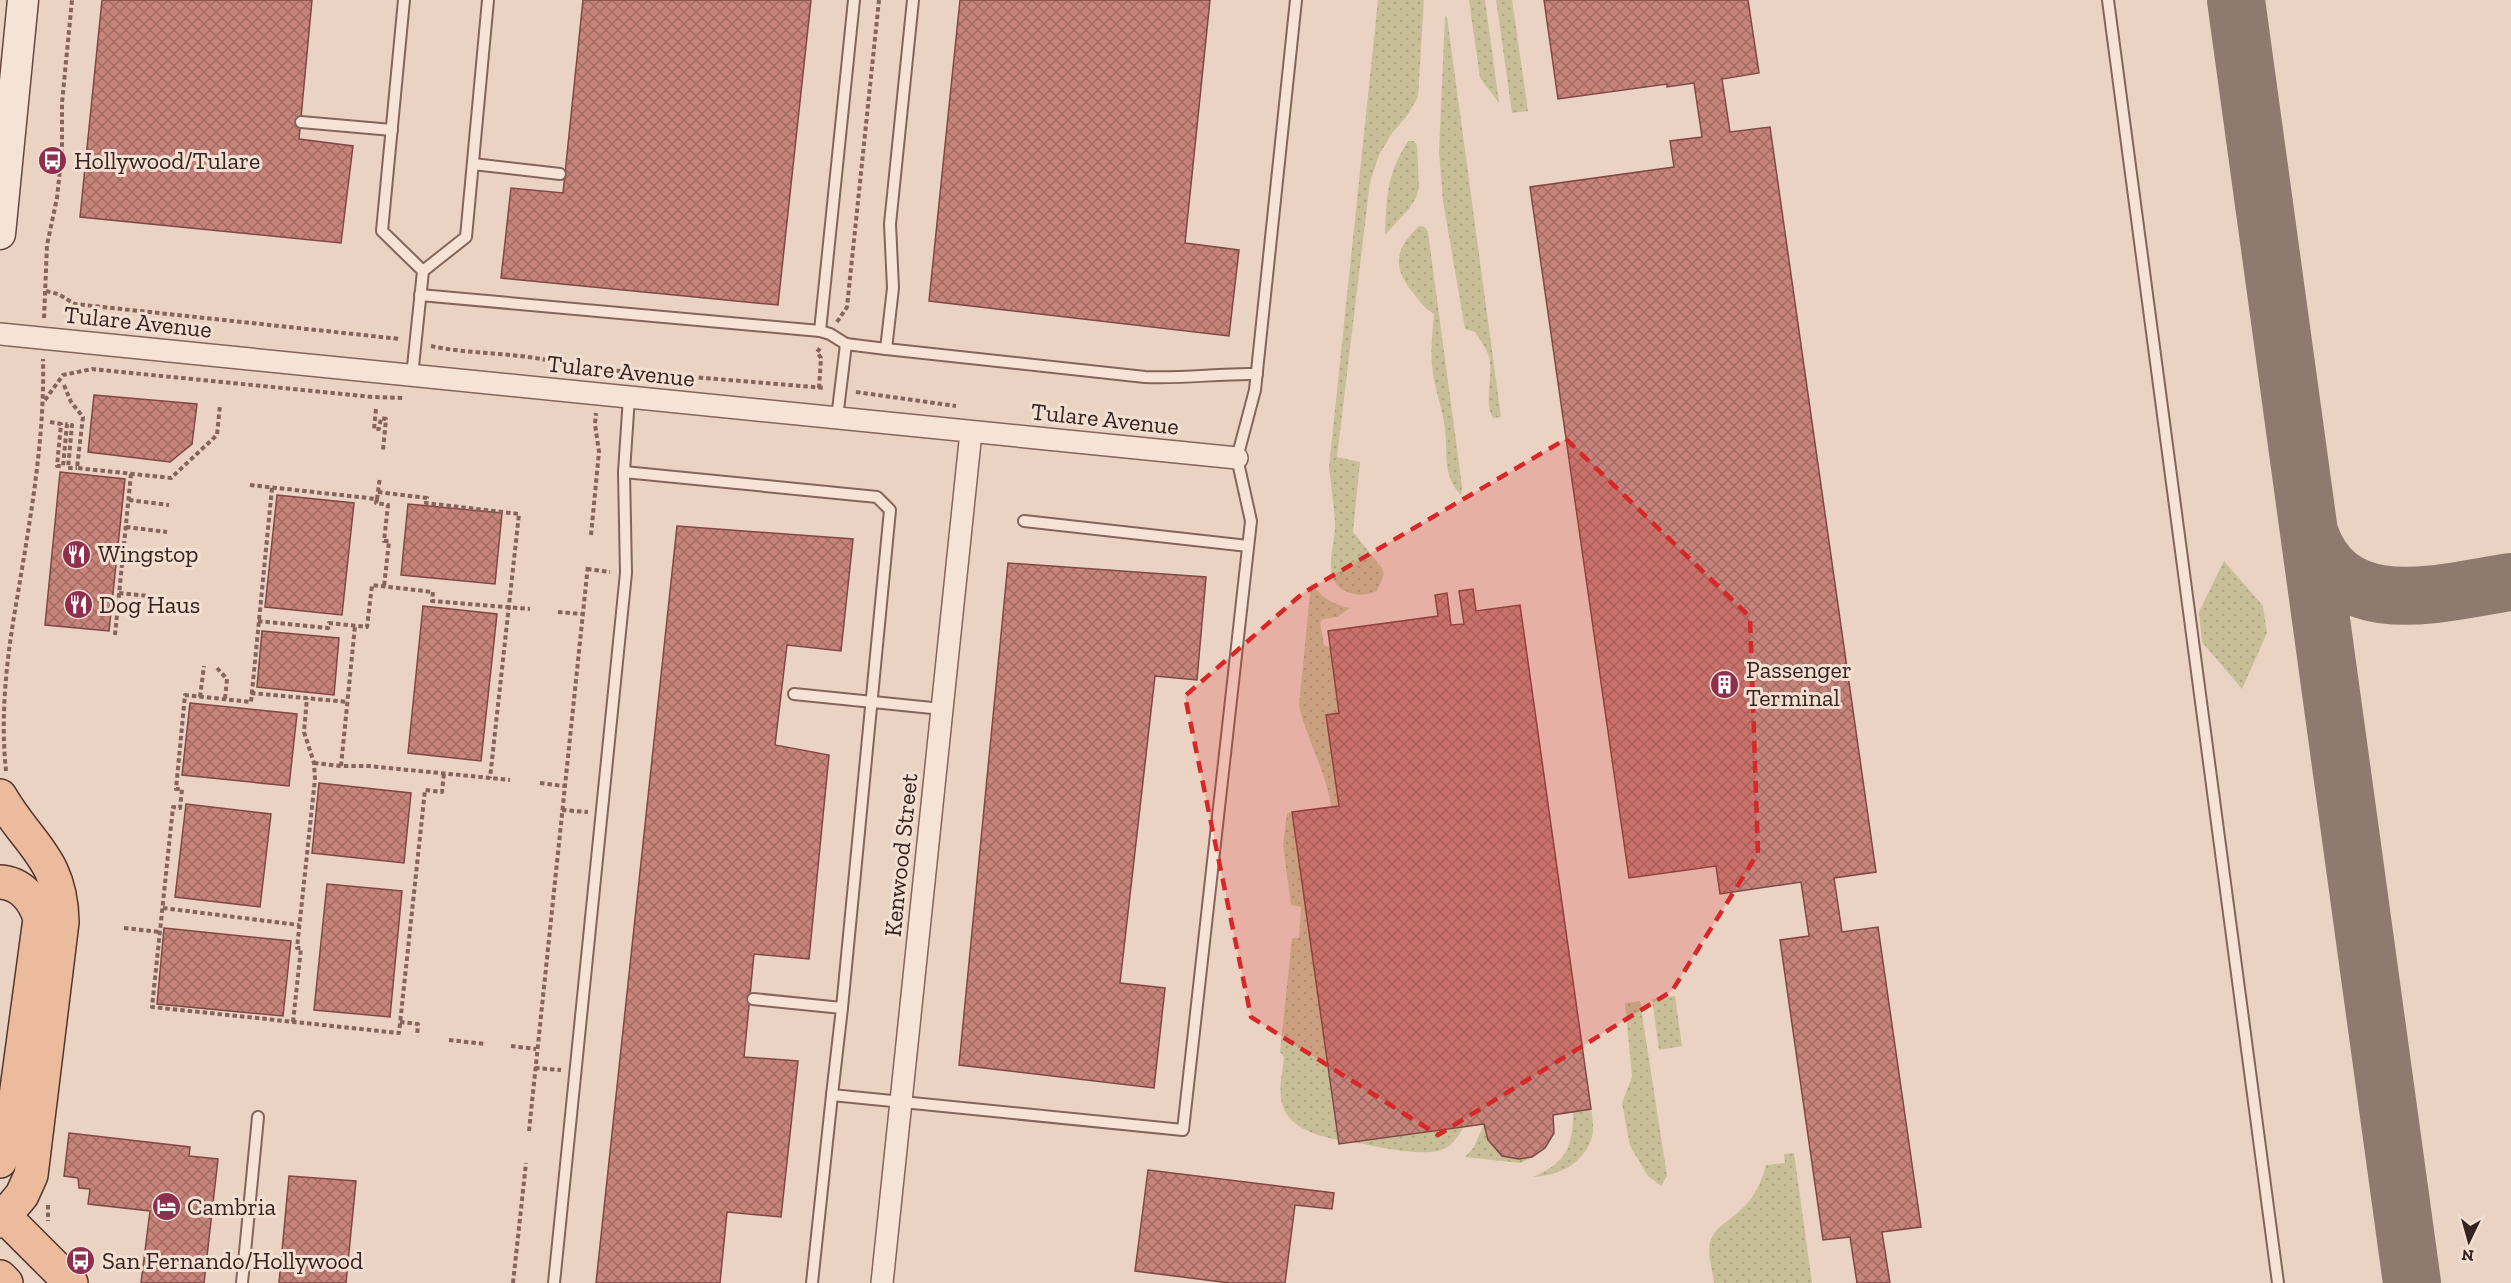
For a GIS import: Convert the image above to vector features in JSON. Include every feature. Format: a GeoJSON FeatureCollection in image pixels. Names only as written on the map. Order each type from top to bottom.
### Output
{"type":"FeatureCollection","features":[{"type":"Feature","properties":{"kind":"main road"},"geometry":{"type":"LineString","coordinates":[[0,234],[8,86],[23,0]]}},
{"type":"Feature","properties":{"kind":"main road"},"geometry":{"type":"LineString","coordinates":[[4,785],[48,861],[59,895],[62,922],[31,1175],[22,1194],[2,1217],[71,1283]]}},
{"type":"Feature","properties":{"kind":"main road"},"geometry":{"type":"LineString","coordinates":[[0,882],[6,882],[25,892],[36,905],[40,919],[12,1126],[0,1161]]}},
{"type":"Feature","properties":{"kind":"main road"},"geometry":{"type":"LineString","coordinates":[[0,1277],[6,1283]]}},
{"type":"Feature","properties":{"kind":"street","name":"Tulare Avenue"},"geometry":{"type":"LineString","coordinates":[[0,334],[1237,458]]}},
{"type":"Feature","properties":{"kind":"street","name":"Kenwood Street"},"geometry":{"type":"LineString","coordinates":[[882,1283],[971,432]]}},
{"type":"Feature","properties":{"kind":"lane"},"geometry":{"type":"LineString","coordinates":[[404,0],[382,231],[423,271]]}},
{"type":"Feature","properties":{"kind":"lane"},"geometry":{"type":"LineString","coordinates":[[412,375],[423,271],[466,237],[488,0]]}},
{"type":"Feature","properties":{"kind":"lane"},"geometry":{"type":"LineString","coordinates":[[825,333],[854,0]]}},
{"type":"Feature","properties":{"kind":"lane"},"geometry":{"type":"LineString","coordinates":[[886,349],[893,288],[890,224],[913,0]]}},
{"type":"Feature","properties":{"kind":"lane"},"geometry":{"type":"LineString","coordinates":[[832,1095],[1183,1131],[1251,521],[1237,458],[1256,390],[1296,0]]}},
{"type":"Feature","properties":{"kind":"lane"},"geometry":{"type":"LineString","coordinates":[[2108,0],[2278,1283]]}},
{"type":"Feature","properties":{"kind":"lane"},"geometry":{"type":"LineString","coordinates":[[301,122],[392,130]]}},
{"type":"Feature","properties":{"kind":"lane"},"geometry":{"type":"LineString","coordinates":[[473,164],[560,174]]}},
{"type":"Feature","properties":{"kind":"lane"},"geometry":{"type":"LineString","coordinates":[[420,295],[825,333],[846,344],[1145,377],[1172,379],[1219,373],[1257,374]]}},
{"type":"Feature","properties":{"kind":"lane"},"geometry":{"type":"LineString","coordinates":[[837,418],[846,344]]}},
{"type":"Feature","properties":{"kind":"lane"},"geometry":{"type":"LineString","coordinates":[[554,1283],[626,573],[624,472],[629,398]]}},
{"type":"Feature","properties":{"kind":"lane"},"geometry":{"type":"LineString","coordinates":[[624,472],[877,497],[890,510],[842,1008],[812,1283]]}},
{"type":"Feature","properties":{"kind":"lane"},"geometry":{"type":"LineString","coordinates":[[1024,521],[1248,546]]}},
{"type":"Feature","properties":{"kind":"lane"},"geometry":{"type":"LineString","coordinates":[[794,693],[942,709]]}},
{"type":"Feature","properties":{"kind":"lane"},"geometry":{"type":"LineString","coordinates":[[753,999],[842,1008]]}},
{"type":"Feature","properties":{"kind":"lane"},"geometry":{"type":"LineString","coordinates":[[242,1283],[258,1117]]}},
{"type":"Feature","properties":{"kind":"path"},"geometry":{"type":"LineString","coordinates":[[72,0],[62,103],[62,150],[57,198],[47,245],[46,291],[58,294],[75,304],[388,337],[457,352],[550,359],[581,368],[840,390],[958,406],[964,409],[971,432]]}},
{"type":"Feature","properties":{"kind":"path"},"geometry":{"type":"LineString","coordinates":[[819,388],[821,358],[817,352],[825,333],[847,307],[879,0]]}},
{"type":"Feature","properties":{"kind":"path"},"geometry":{"type":"LineString","coordinates":[[4,785],[1,721],[4,688],[28,530],[44,400],[63,375]]}},
{"type":"Feature","properties":{"kind":"path"},"geometry":{"type":"LineString","coordinates":[[64,385],[71,402],[82,417],[77,468]]}},
{"type":"Feature","properties":{"kind":"path"},"geometry":{"type":"LineString","coordinates":[[50,422],[61,424],[57,466],[63,466],[67,424],[72,425],[68,468],[171,478],[217,435],[220,405]]}},
{"type":"Feature","properties":{"kind":"path"},"geometry":{"type":"LineString","coordinates":[[376,409],[374,429],[379,429],[381,418],[386,419],[383,450]]}},
{"type":"Feature","properties":{"kind":"path"},"geometry":{"type":"LineString","coordinates":[[591,535],[599,452],[595,424],[596,412]]}},
{"type":"Feature","properties":{"kind":"path"},"geometry":{"type":"LineString","coordinates":[[115,635],[131,474]]}},
{"type":"Feature","properties":{"kind":"path"},"geometry":{"type":"LineString","coordinates":[[380,477],[376,503],[388,505],[384,541],[389,541],[384,587]]}},
{"type":"Feature","properties":{"kind":"path"},"geometry":{"type":"LineString","coordinates":[[250,485],[377,499]]}},
{"type":"Feature","properties":{"kind":"path"},"geometry":{"type":"LineString","coordinates":[[272,488],[250,702],[185,695],[176,789],[182,789],[181,799],[180,808],[173,807],[152,1007],[399,1033],[425,790],[442,792],[444,773]]}},
{"type":"Feature","properties":{"kind":"path"},"geometry":{"type":"LineString","coordinates":[[378,492],[427,498],[426,503],[519,514],[490,778]]}},
{"type":"Feature","properties":{"kind":"path"},"geometry":{"type":"LineString","coordinates":[[129,500],[170,505]]}},
{"type":"Feature","properties":{"kind":"path"},"geometry":{"type":"LineString","coordinates":[[126,527],[166,532]]}},
{"type":"Feature","properties":{"kind":"path"},"geometry":{"type":"LineString","coordinates":[[529,1131],[587,567],[614,572]]}},
{"type":"Feature","properties":{"kind":"path"},"geometry":{"type":"LineString","coordinates":[[258,621],[328,628],[329,623],[367,627],[372,585],[433,592],[432,601],[483,607],[483,604],[530,609]]}},
{"type":"Feature","properties":{"kind":"path"},"geometry":{"type":"LineString","coordinates":[[119,593],[159,597]]}},
{"type":"Feature","properties":{"kind":"path"},"geometry":{"type":"LineString","coordinates":[[558,612],[582,614]]}},
{"type":"Feature","properties":{"kind":"path"},"geometry":{"type":"LineString","coordinates":[[341,766],[356,626]]}},
{"type":"Feature","properties":{"kind":"path"},"geometry":{"type":"LineString","coordinates":[[201,697],[204,666]]}},
{"type":"Feature","properties":{"kind":"path"},"geometry":{"type":"LineString","coordinates":[[217,668],[227,678],[225,699]]}},
{"type":"Feature","properties":{"kind":"path"},"geometry":{"type":"LineString","coordinates":[[251,693],[348,702]]}},
{"type":"Feature","properties":{"kind":"path"},"geometry":{"type":"LineString","coordinates":[[293,1022],[301,948],[297,948],[299,925],[315,779],[314,763],[304,732],[307,698]]}},
{"type":"Feature","properties":{"kind":"path"},"geometry":{"type":"LineString","coordinates":[[314,763],[341,766],[369,765],[510,780]]}},
{"type":"Feature","properties":{"kind":"path"},"geometry":{"type":"LineString","coordinates":[[540,783],[564,786]]}},
{"type":"Feature","properties":{"kind":"path"},"geometry":{"type":"LineString","coordinates":[[562,810],[590,813]]}},
{"type":"Feature","properties":{"kind":"path"},"geometry":{"type":"LineString","coordinates":[[163,908],[299,925]]}},
{"type":"Feature","properties":{"kind":"path"},"geometry":{"type":"LineString","coordinates":[[124,928],[160,932]]}},
{"type":"Feature","properties":{"kind":"path"},"geometry":{"type":"LineString","coordinates":[[400,1022],[418,1024],[417,1036]]}},
{"type":"Feature","properties":{"kind":"path"},"geometry":{"type":"LineString","coordinates":[[449,1040],[485,1044]]}},
{"type":"Feature","properties":{"kind":"path"},"geometry":{"type":"LineString","coordinates":[[511,1046],[536,1049]]}},
{"type":"Feature","properties":{"kind":"path"},"geometry":{"type":"LineString","coordinates":[[535,1068],[563,1070]]}},
{"type":"Feature","properties":{"kind":"path"},"geometry":{"type":"LineString","coordinates":[[513,1283],[526,1163]]}},
{"type":"Feature","properties":{"kind":"highlighted area"},"geometry":{"type":"Polygon","coordinates":[[[1566,439],[1750,617],[1758,853],[1672,991],[1438,1135],[1251,1017],[1185,696],[1303,593],[1566,439]]]}},
{"type":"Feature","properties":{"kind":"shaded area"},"geometry":{"type":"Polygon","coordinates":[[[1378,0],[1424,0],[1418,97],[1379,155],[1370,182],[1337,457],[1360,462],[1353,532],[1382,568],[1384,574],[1377,591],[1361,595],[1340,588],[1331,572],[1335,523],[1329,467],[1378,0]]]}},
{"type":"Feature","properties":{"kind":"shaded area"},"geometry":{"type":"Polygon","coordinates":[[[1469,0],[1485,0],[1499,103],[1480,78],[1469,0]]]}},
{"type":"Feature","properties":{"kind":"shaded area"},"geometry":{"type":"Polygon","coordinates":[[[1496,0],[1512,0],[1528,111],[1512,113],[1496,0]]]}},
{"type":"Feature","properties":{"kind":"shaded area"},"geometry":{"type":"Polygon","coordinates":[[[1445,16],[1447,17],[1501,417],[1493,418],[1490,411],[1488,354],[1475,332],[1465,329],[1443,201],[1439,152],[1445,16]]]}},
{"type":"Feature","properties":{"kind":"shaded area"},"geometry":{"type":"Polygon","coordinates":[[[1408,141],[1414,141],[1417,145],[1419,188],[1408,210],[1385,235],[1389,186],[1395,165],[1408,141]]]}},
{"type":"Feature","properties":{"kind":"shaded area"},"geometry":{"type":"Polygon","coordinates":[[[1419,226],[1425,227],[1428,232],[1462,486],[1461,495],[1448,472],[1444,422],[1433,374],[1431,352],[1434,314],[1425,308],[1414,294],[1399,267],[1401,251],[1419,226]]]}},
{"type":"Feature","properties":{"kind":"shaded area"},"geometry":{"type":"Polygon","coordinates":[[[2224,561],[2263,606],[2267,633],[2242,689],[2202,642],[2199,612],[2224,561]]]}},
{"type":"Feature","properties":{"kind":"shaded area"},"geometry":{"type":"Polygon","coordinates":[[[1311,583],[1328,600],[1350,608],[1337,617],[1323,619],[1320,623],[1324,645],[1331,648],[1339,713],[1326,715],[1339,806],[1331,806],[1329,793],[1299,706],[1311,583]]]}},
{"type":"Feature","properties":{"kind":"shaded area"},"geometry":{"type":"Polygon","coordinates":[[[1292,812],[1338,1140],[1311,1132],[1295,1123],[1288,1117],[1281,1099],[1284,1057],[1280,1052],[1292,938],[1299,938],[1301,907],[1291,905],[1283,845],[1287,813],[1292,812]]]}},
{"type":"Feature","properties":{"kind":"shaded area"},"geometry":{"type":"Polygon","coordinates":[[[1675,996],[1682,1046],[1659,1050],[1652,999],[1675,996]]]}},
{"type":"Feature","properties":{"kind":"shaded area"},"geometry":{"type":"Polygon","coordinates":[[[1640,1001],[1667,1176],[1661,1186],[1648,1176],[1630,1146],[1622,1103],[1632,1077],[1625,1003],[1640,1001]]]}},
{"type":"Feature","properties":{"kind":"shaded area"},"geometry":{"type":"Polygon","coordinates":[[[1591,1109],[1593,1133],[1585,1152],[1571,1166],[1553,1174],[1533,1177],[1553,1166],[1565,1152],[1571,1135],[1573,1112],[1591,1109]]]}},
{"type":"Feature","properties":{"kind":"shaded area"},"geometry":{"type":"Polygon","coordinates":[[[1484,1124],[1490,1142],[1500,1153],[1513,1158],[1532,1157],[1520,1163],[1465,1157],[1474,1147],[1484,1124]]]}},
{"type":"Feature","properties":{"kind":"shaded area"},"geometry":{"type":"Polygon","coordinates":[[[1464,1127],[1451,1144],[1437,1151],[1401,1151],[1353,1142],[1464,1127]]]}},
{"type":"Feature","properties":{"kind":"shaded area"},"geometry":{"type":"Polygon","coordinates":[[[1794,1153],[1812,1283],[1714,1283],[1709,1247],[1714,1234],[1749,1201],[1758,1188],[1766,1165],[1785,1163],[1784,1154],[1794,1153]]]}},
{"type":"Feature","properties":{"kind":"building"},"geometry":{"type":"Polygon","coordinates":[[[102,0],[312,0],[299,139],[353,146],[341,243],[80,217],[102,0]]]}},
{"type":"Feature","properties":{"kind":"building"},"geometry":{"type":"Polygon","coordinates":[[[583,0],[811,0],[778,305],[501,278],[511,188],[563,193],[583,0]]]}},
{"type":"Feature","properties":{"kind":"building"},"geometry":{"type":"Polygon","coordinates":[[[960,0],[1210,0],[1185,243],[1239,250],[1229,336],[929,301],[960,0]]]}},
{"type":"Feature","properties":{"kind":"building","name":"Passenger Terminal"},"geometry":{"type":"Polygon","coordinates":[[[1544,0],[1748,0],[1759,73],[1722,79],[1730,132],[1770,127],[1876,872],[1834,878],[1842,932],[1878,927],[1921,1227],[1882,1232],[1890,1283],[1857,1283],[1850,1237],[1823,1240],[1780,940],[1809,936],[1801,882],[1720,894],[1716,866],[1629,878],[1530,187],[1674,167],[1670,141],[1702,137],[1694,83],[1667,87],[1667,84],[1558,99],[1544,0]]]}},
{"type":"Feature","properties":{"kind":"building"},"geometry":{"type":"Polygon","coordinates":[[[94,395],[197,404],[192,444],[170,462],[88,452],[94,395]]]}},
{"type":"Feature","properties":{"kind":"building"},"geometry":{"type":"Polygon","coordinates":[[[60,472],[125,479],[109,631],[45,625],[60,472]]]}},
{"type":"Feature","properties":{"kind":"building"},"geometry":{"type":"Polygon","coordinates":[[[277,495],[354,503],[342,615],[265,607],[277,495]]]}},
{"type":"Feature","properties":{"kind":"building"},"geometry":{"type":"Polygon","coordinates":[[[408,504],[502,513],[495,584],[401,575],[408,504]]]}},
{"type":"Feature","properties":{"kind":"building"},"geometry":{"type":"Polygon","coordinates":[[[677,526],[853,539],[841,651],[787,645],[775,745],[829,755],[809,959],[754,954],[744,1057],[798,1061],[781,1217],[727,1212],[720,1283],[596,1283],[677,526]]]}},
{"type":"Feature","properties":{"kind":"building"},"geometry":{"type":"Polygon","coordinates":[[[1008,563],[1206,577],[1197,680],[1155,676],[1120,983],[1165,988],[1154,1088],[959,1065],[1008,563]]]}},
{"type":"Feature","properties":{"kind":"building"},"geometry":{"type":"Polygon","coordinates":[[[1473,589],[1476,611],[1520,605],[1591,1109],[1553,1115],[1554,1133],[1545,1148],[1532,1157],[1519,1159],[1502,1156],[1488,1140],[1484,1124],[1339,1144],[1292,812],[1339,806],[1326,715],[1339,713],[1328,631],[1438,616],[1435,595],[1447,593],[1451,625],[1464,624],[1459,591],[1473,589]]]}},
{"type":"Feature","properties":{"kind":"building"},"geometry":{"type":"Polygon","coordinates":[[[423,606],[497,614],[481,761],[408,753],[423,606]]]}},
{"type":"Feature","properties":{"kind":"building"},"geometry":{"type":"Polygon","coordinates":[[[262,631],[339,638],[334,695],[257,687],[262,631]]]}},
{"type":"Feature","properties":{"kind":"building"},"geometry":{"type":"Polygon","coordinates":[[[190,703],[297,714],[289,786],[182,775],[190,703]]]}},
{"type":"Feature","properties":{"kind":"building"},"geometry":{"type":"Polygon","coordinates":[[[319,783],[411,793],[404,863],[312,853],[319,783]]]}},
{"type":"Feature","properties":{"kind":"building"},"geometry":{"type":"Polygon","coordinates":[[[186,804],[271,814],[260,907],[175,897],[186,804]]]}},
{"type":"Feature","properties":{"kind":"building"},"geometry":{"type":"Polygon","coordinates":[[[327,884],[402,891],[390,1017],[314,1010],[327,884]]]}},
{"type":"Feature","properties":{"kind":"building"},"geometry":{"type":"Polygon","coordinates":[[[164,928],[291,941],[283,1016],[157,1004],[164,928]]]}},
{"type":"Feature","properties":{"kind":"building","name":"Cambria"},"geometry":{"type":"Polygon","coordinates":[[[69,1133],[190,1147],[189,1156],[218,1159],[204,1283],[141,1283],[150,1211],[88,1204],[90,1189],[79,1188],[78,1178],[64,1176],[69,1133]]]}},
{"type":"Feature","properties":{"kind":"building"},"geometry":{"type":"Polygon","coordinates":[[[1148,1170],[1334,1193],[1332,1209],[1295,1205],[1285,1283],[1230,1283],[1135,1271],[1148,1170]]]}},
{"type":"Feature","properties":{"kind":"building"},"geometry":{"type":"Polygon","coordinates":[[[289,1176],[356,1181],[346,1283],[279,1283],[289,1176]]]}},
{"type":"Feature","properties":{"kind":"taxiway"},"geometry":{"type":"LineString","coordinates":[[2236,0],[2412,1283]]}},
{"type":"Feature","properties":{"kind":"taxiway"},"geometry":{"type":"LineString","coordinates":[[2310,535],[2325,563],[2345,581],[2369,592],[2397,596],[2426,595],[2511,582]]}},
{"type":"Feature","properties":{"kind":"place","name":"Hollywood/Tulare"},"geometry":{"type":"Point","coordinates":[53,161]}},
{"type":"Feature","properties":{"kind":"place","name":"Wingstop"},"geometry":{"type":"Point","coordinates":[77,554]}},
{"type":"Feature","properties":{"kind":"place","name":"Dog Haus"},"geometry":{"type":"Point","coordinates":[78,605]}},
{"type":"Feature","properties":{"kind":"place","name":"Passenger Terminal"},"geometry":{"type":"Point","coordinates":[1725,684]}},
{"type":"Feature","properties":{"kind":"place","name":"Cambria"},"geometry":{"type":"Point","coordinates":[166,1207]}},
{"type":"Feature","properties":{"kind":"place","name":"San Fernando/Hollywood"},"geometry":{"type":"Point","coordinates":[81,1261]}}]}
